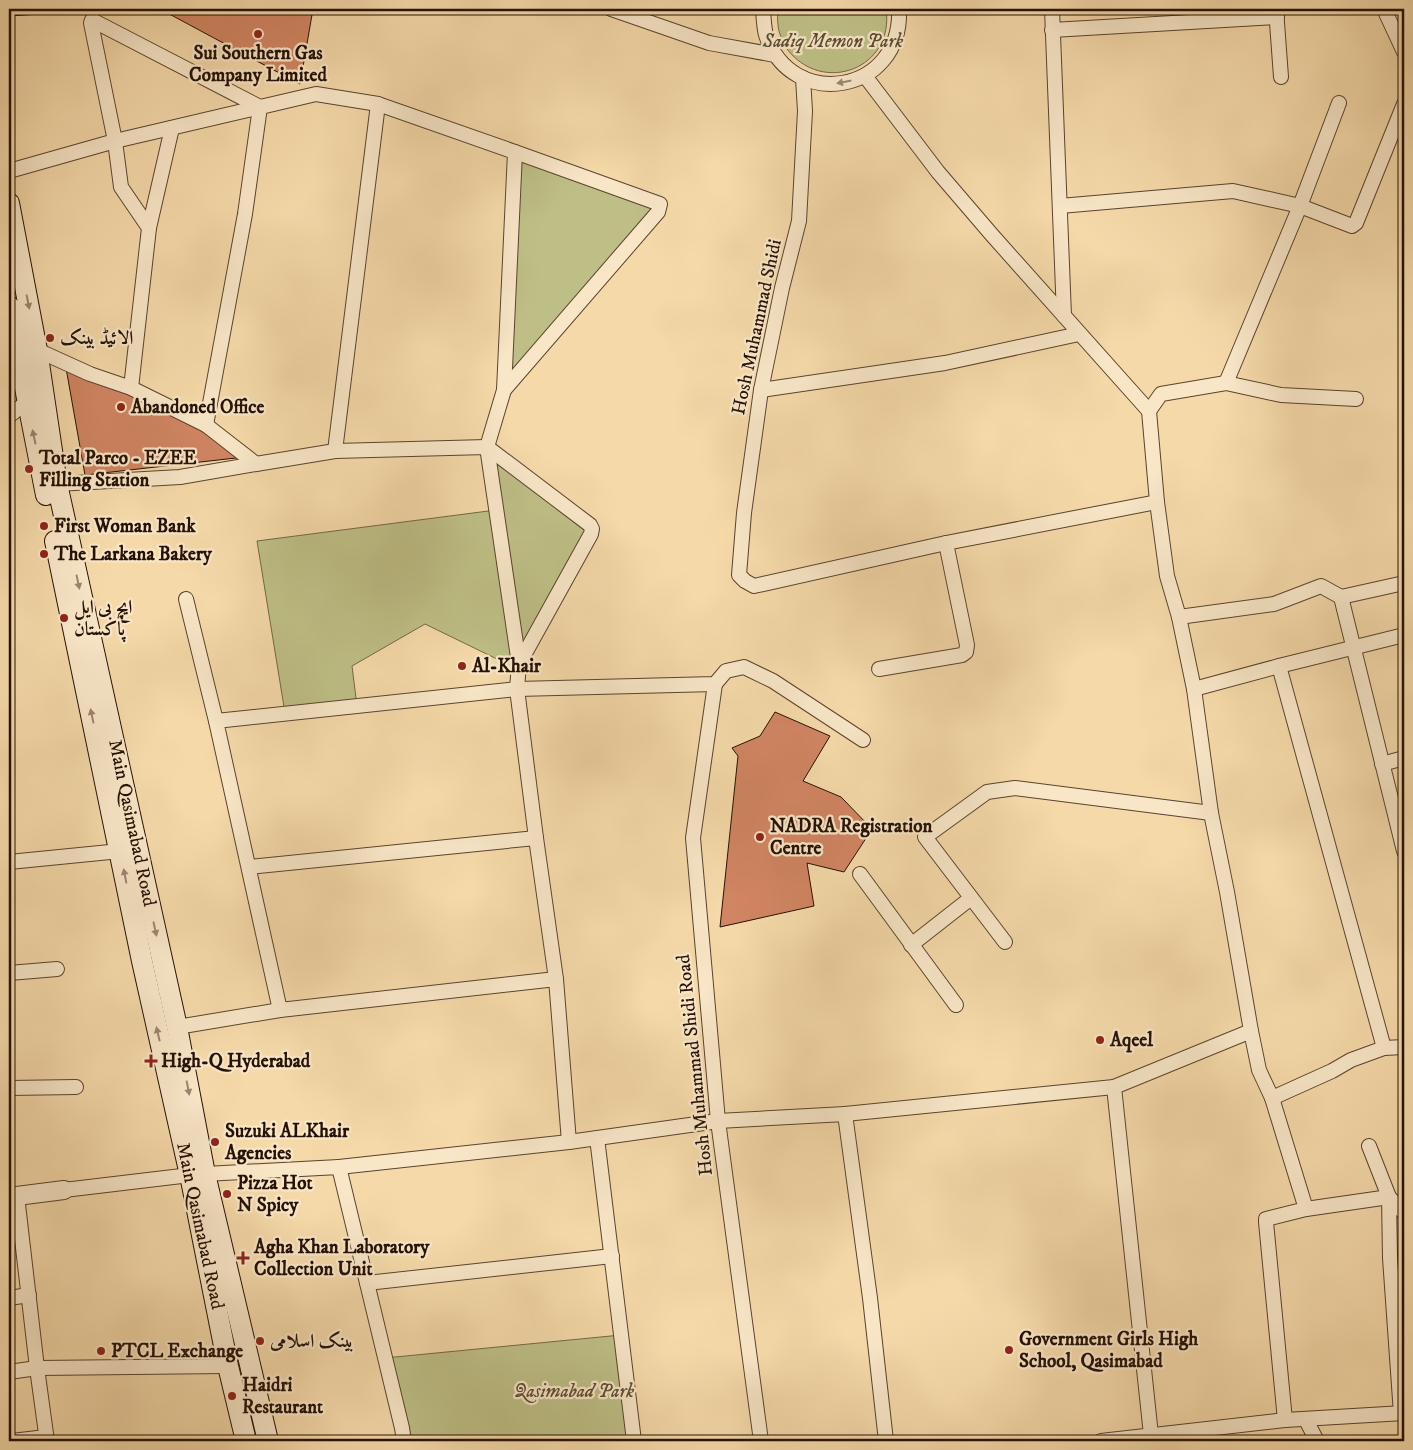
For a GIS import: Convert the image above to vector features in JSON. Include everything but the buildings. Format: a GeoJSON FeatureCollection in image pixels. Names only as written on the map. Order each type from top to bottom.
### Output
{"type":"FeatureCollection","features":[{"type":"Feature","properties":{"kind":"main road","name":"Main Qasimabad Road"},"geometry":{"type":"LineString","coordinates":[[9,202],[37,350],[35,399]]}},
{"type":"Feature","properties":{"kind":"main road","name":"Main Qasimabad Road"},"geometry":{"type":"LineString","coordinates":[[9,306],[35,399],[142,961],[268,1441]]}},
{"type":"Feature","properties":{"kind":"main road","name":"Main Qasimabad Road"},"geometry":{"type":"LineString","coordinates":[[50,485],[177,1027],[228,1366],[246,1441]]}},
{"type":"Feature","properties":{"kind":"street"},"geometry":{"type":"LineString","coordinates":[[611,9],[709,43],[776,55]]}},
{"type":"Feature","properties":{"kind":"street"},"geometry":{"type":"LineString","coordinates":[[763,10],[766,35],[776,55],[788,68],[803,78],[824,84],[845,83],[865,76],[878,66],[889,53],[896,38],[900,22],[899,9]]}},
{"type":"Feature","properties":{"kind":"street"},"geometry":{"type":"LineString","coordinates":[[1052,9],[1064,316]]}},
{"type":"Feature","properties":{"kind":"street"},"geometry":{"type":"LineString","coordinates":[[1384,9],[1404,50]]}},
{"type":"Feature","properties":{"kind":"street"},"geometry":{"type":"LineString","coordinates":[[1052,30],[1277,13],[1281,77]]}},
{"type":"Feature","properties":{"kind":"street"},"geometry":{"type":"LineString","coordinates":[[150,228],[121,187],[115,141],[91,23],[92,20],[260,107]]}},
{"type":"Feature","properties":{"kind":"street"},"geometry":{"type":"LineString","coordinates":[[865,76],[938,172],[1149,412],[1157,502],[1168,576],[1194,689],[1211,813],[1251,1031],[1259,1070],[1272,1098],[1306,1209]]}},
{"type":"Feature","properties":{"kind":"street","name":"Hosh Muhammad Shidi"},"geometry":{"type":"LineString","coordinates":[[803,78],[805,111],[799,222],[782,288],[761,390],[743,521],[739,575],[754,586],[946,543]]}},
{"type":"Feature","properties":{"kind":"street"},"geometry":{"type":"LineString","coordinates":[[9,171],[115,141],[316,94],[378,104],[660,204],[658,212],[504,390]]}},
{"type":"Feature","properties":{"kind":"street"},"geometry":{"type":"LineString","coordinates":[[1226,383],[1300,206],[1339,103]]}},
{"type":"Feature","properties":{"kind":"street"},"geometry":{"type":"LineString","coordinates":[[335,451],[378,104]]}},
{"type":"Feature","properties":{"kind":"street"},"geometry":{"type":"LineString","coordinates":[[1060,206],[1234,191],[1300,206],[1352,226],[1356,223],[1404,104]]}},
{"type":"Feature","properties":{"kind":"street"},"geometry":{"type":"LineString","coordinates":[[206,425],[245,214],[260,107]]}},
{"type":"Feature","properties":{"kind":"street"},"geometry":{"type":"LineString","coordinates":[[131,388],[150,228],[172,128]]}},
{"type":"Feature","properties":{"kind":"street"},"geometry":{"type":"LineString","coordinates":[[515,152],[504,390],[487,447],[519,664],[517,689],[556,980],[569,1142]]}},
{"type":"Feature","properties":{"kind":"street"},"geometry":{"type":"LineString","coordinates":[[761,390],[945,363],[1079,334]]}},
{"type":"Feature","properties":{"kind":"street"},"geometry":{"type":"LineString","coordinates":[[37,350],[90,374],[131,388],[206,425],[256,464]]}},
{"type":"Feature","properties":{"kind":"street"},"geometry":{"type":"LineString","coordinates":[[1149,412],[1161,394],[1226,383],[1281,395],[1356,399]]}},
{"type":"Feature","properties":{"kind":"street"},"geometry":{"type":"LineString","coordinates":[[9,416],[35,399]]}},
{"type":"Feature","properties":{"kind":"street"},"geometry":{"type":"LineString","coordinates":[[50,485],[180,477],[335,451],[487,447],[590,525],[592,529],[519,664]]}},
{"type":"Feature","properties":{"kind":"street"},"geometry":{"type":"LineString","coordinates":[[879,669],[962,655],[966,652],[967,645],[946,543],[1157,502]]}},
{"type":"Feature","properties":{"kind":"street"},"geometry":{"type":"LineString","coordinates":[[1179,618],[1274,604],[1321,586],[1342,596],[1404,583]]}},
{"type":"Feature","properties":{"kind":"street"},"geometry":{"type":"LineString","coordinates":[[1342,596],[1404,851]]}},
{"type":"Feature","properties":{"kind":"street"},"geometry":{"type":"LineString","coordinates":[[186,599],[216,721],[280,1010]]}},
{"type":"Feature","properties":{"kind":"street"},"geometry":{"type":"LineString","coordinates":[[1194,689],[1404,635]]}},
{"type":"Feature","properties":{"kind":"street"},"geometry":{"type":"LineString","coordinates":[[1279,666],[1384,1048]]}},
{"type":"Feature","properties":{"kind":"street"},"geometry":{"type":"LineString","coordinates":[[216,721],[517,689],[714,684],[726,671],[744,667],[773,681],[864,740]]}},
{"type":"Feature","properties":{"kind":"street","name":"Hosh Muhammad Shidi Road"},"geometry":{"type":"LineString","coordinates":[[714,684],[693,838],[718,1122],[761,1441]]}},
{"type":"Feature","properties":{"kind":"street"},"geometry":{"type":"LineString","coordinates":[[1382,764],[1404,758]]}},
{"type":"Feature","properties":{"kind":"street"},"geometry":{"type":"LineString","coordinates":[[1005,942],[925,837],[987,792],[1015,788],[1211,813]]}},
{"type":"Feature","properties":{"kind":"street"},"geometry":{"type":"LineString","coordinates":[[248,867],[536,838]]}},
{"type":"Feature","properties":{"kind":"street"},"geometry":{"type":"LineString","coordinates":[[9,862],[120,851]]}},
{"type":"Feature","properties":{"kind":"street"},"geometry":{"type":"LineString","coordinates":[[860,874],[956,1005]]}},
{"type":"Feature","properties":{"kind":"street"},"geometry":{"type":"LineString","coordinates":[[911,945],[971,898]]}},
{"type":"Feature","properties":{"kind":"street"},"geometry":{"type":"LineString","coordinates":[[9,973],[57,969]]}},
{"type":"Feature","properties":{"kind":"street"},"geometry":{"type":"LineString","coordinates":[[177,1027],[280,1010],[556,980]]}},
{"type":"Feature","properties":{"kind":"street"},"geometry":{"type":"LineString","coordinates":[[12,1441],[47,1439],[29,1295],[13,1196],[198,1174],[339,1167],[569,1142],[718,1122],[845,1114],[1114,1087],[1251,1031]]}},
{"type":"Feature","properties":{"kind":"street"},"geometry":{"type":"LineString","coordinates":[[1272,1098],[1332,1071],[1351,1060],[1384,1048],[1404,1047]]}},
{"type":"Feature","properties":{"kind":"street"},"geometry":{"type":"LineString","coordinates":[[9,1088],[76,1087]]}},
{"type":"Feature","properties":{"kind":"street"},"geometry":{"type":"LineString","coordinates":[[1114,1087],[1151,1436]]}},
{"type":"Feature","properties":{"kind":"street"},"geometry":{"type":"LineString","coordinates":[[845,1114],[870,1298],[886,1441]]}},
{"type":"Feature","properties":{"kind":"street"},"geometry":{"type":"LineString","coordinates":[[597,1138],[634,1441]]}},
{"type":"Feature","properties":{"kind":"street"},"geometry":{"type":"LineString","coordinates":[[1107,1441],[1286,1420],[1402,1414],[1390,1258],[1389,1197],[1369,1146]]}},
{"type":"Feature","properties":{"kind":"street"},"geometry":{"type":"LineString","coordinates":[[339,1167],[404,1441]]}},
{"type":"Feature","properties":{"kind":"street"},"geometry":{"type":"LineString","coordinates":[[1286,1420],[1266,1219],[1306,1209],[1389,1197]]}},
{"type":"Feature","properties":{"kind":"street"},"geometry":{"type":"LineString","coordinates":[[1389,1197],[1404,1213]]}},
{"type":"Feature","properties":{"kind":"street"},"geometry":{"type":"LineString","coordinates":[[367,1283],[612,1256]]}},
{"type":"Feature","properties":{"kind":"street"},"geometry":{"type":"LineString","coordinates":[[9,1298],[29,1295]]}},
{"type":"Feature","properties":{"kind":"street"},"geometry":{"type":"LineString","coordinates":[[9,1372],[37,1368],[228,1366]]}},
{"type":"Feature","properties":{"kind":"street"},"geometry":{"type":"LineString","coordinates":[[1306,1420],[1317,1441]]}},
{"type":"Feature","properties":{"kind":"green space","name":"Sadiq Memon Park"},"geometry":{"type":"Polygon","coordinates":[[[778,9],[886,9],[886,30],[879,47],[868,60],[853,69],[837,73],[819,71],[802,63],[787,49],[779,30],[778,9]]]}},
{"type":"Feature","properties":{"kind":"green space"},"geometry":{"type":"Polygon","coordinates":[[[515,152],[660,204],[504,390],[515,152]]]}},
{"type":"Feature","properties":{"kind":"green space"},"geometry":{"type":"Polygon","coordinates":[[[487,447],[590,525],[518,655],[501,661],[425,624],[352,666],[357,706],[285,713],[257,541],[496,510],[487,447]]]}},
{"type":"Feature","properties":{"kind":"green space","name":"Qasimabad Park"},"geometry":{"type":"Polygon","coordinates":[[[621,1335],[634,1441],[404,1441],[385,1358],[621,1335]]]}},
{"type":"Feature","properties":{"kind":"place","name":"Sui Southern Gas Company Limited"},"geometry":{"type":"Point","coordinates":[258,34]}},
{"type":"Feature","properties":{"kind":"place","name":"الائیڈ بینک"},"geometry":{"type":"Point","coordinates":[50,338]}},
{"type":"Feature","properties":{"kind":"place","name":"Abandoned Office"},"geometry":{"type":"Point","coordinates":[121,407]}},
{"type":"Feature","properties":{"kind":"place","name":"Total Parco - EZEE Filling Station"},"geometry":{"type":"Point","coordinates":[29,469]}},
{"type":"Feature","properties":{"kind":"place","name":"First Woman Bank"},"geometry":{"type":"Point","coordinates":[44,526]}},
{"type":"Feature","properties":{"kind":"place","name":"The Larkana Bakery"},"geometry":{"type":"Point","coordinates":[44,554]}},
{"type":"Feature","properties":{"kind":"place","name":"ایچ بی ایل پاکستان"},"geometry":{"type":"Point","coordinates":[64,618]}},
{"type":"Feature","properties":{"kind":"place","name":"Al-Khair"},"geometry":{"type":"Point","coordinates":[462,666]}},
{"type":"Feature","properties":{"kind":"place","name":"NADRA Registration Centre"},"geometry":{"type":"Point","coordinates":[760,837]}},
{"type":"Feature","properties":{"kind":"place","name":"Aqeel"},"geometry":{"type":"Point","coordinates":[1100,1040]}},
{"type":"Feature","properties":{"kind":"place","name":"High-Q Hyderabad"},"geometry":{"type":"Point","coordinates":[151,1061]}},
{"type":"Feature","properties":{"kind":"place","name":"Suzuki ALKhair Agencies"},"geometry":{"type":"Point","coordinates":[215,1142]}},
{"type":"Feature","properties":{"kind":"place","name":"Pizza Hot N Spicy"},"geometry":{"type":"Point","coordinates":[227,1194]}},
{"type":"Feature","properties":{"kind":"place","name":"Agha Khan Laboratory Collection Unit"},"geometry":{"type":"Point","coordinates":[243,1258]}},
{"type":"Feature","properties":{"kind":"place","name":"بینک اسلامی"},"geometry":{"type":"Point","coordinates":[260,1341]}},
{"type":"Feature","properties":{"kind":"place","name":"Government Girls High School, Qasimabad"},"geometry":{"type":"Point","coordinates":[1009,1350]}},
{"type":"Feature","properties":{"kind":"place","name":"PTCL Exchange"},"geometry":{"type":"Point","coordinates":[101,1351]}},
{"type":"Feature","properties":{"kind":"place","name":"Haidri Restaurant"},"geometry":{"type":"Point","coordinates":[232,1396]}}]}
